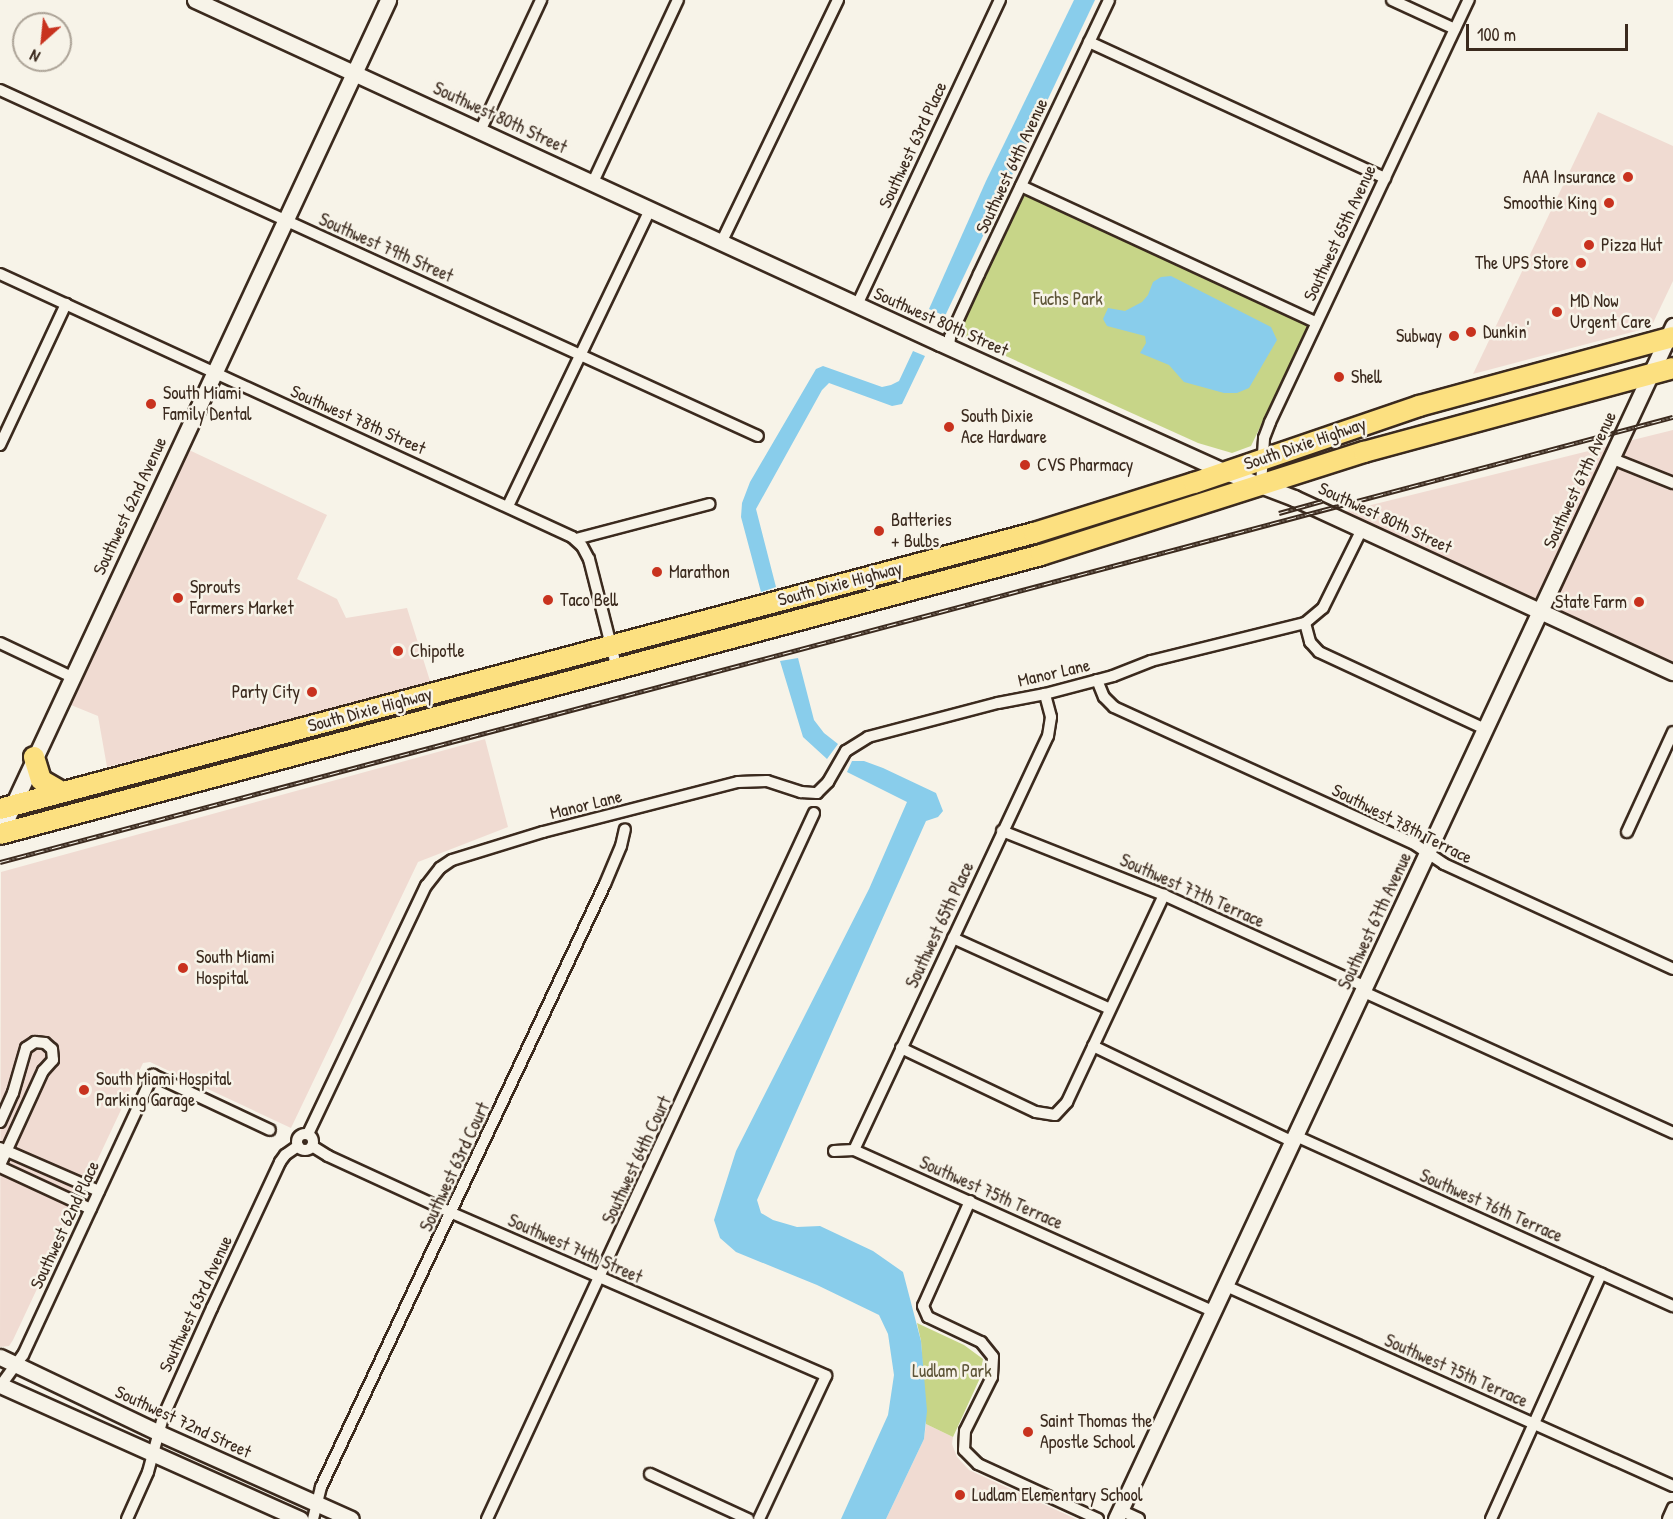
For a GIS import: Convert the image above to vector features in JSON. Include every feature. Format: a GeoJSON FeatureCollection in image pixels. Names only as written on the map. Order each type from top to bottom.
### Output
{"type":"FeatureCollection","features":[{"type":"Feature","properties":{"kind":"highway","name":"South Dixie Highway"},"geometry":{"type":"LineString","coordinates":[[6,807],[1071,522],[1419,406],[1671,334]]}},
{"type":"Feature","properties":{"kind":"highway","name":"South Dixie Highway"},"geometry":{"type":"LineString","coordinates":[[0,833],[1085,543],[1395,442],[1673,368]]}},
{"type":"Feature","properties":{"kind":"highway"},"geometry":{"type":"LineString","coordinates":[[873,598],[886,587],[930,575],[941,557]]}},
{"type":"Feature","properties":{"kind":"highway"},"geometry":{"type":"LineString","coordinates":[[34,757],[41,780],[62,792]]}},
{"type":"Feature","properties":{"kind":"street","name":"Southwest 80th Street"},"geometry":{"type":"LineString","coordinates":[[195,0],[949,347],[1226,472],[1362,529],[1673,672]]}},
{"type":"Feature","properties":{"kind":"street","name":"Southwest 62nd Avenue"},"geometry":{"type":"LineString","coordinates":[[0,833],[6,807],[34,757],[72,677],[388,0]]}},
{"type":"Feature","properties":{"kind":"street"},"geometry":{"type":"LineString","coordinates":[[480,130],[541,0]]}},
{"type":"Feature","properties":{"kind":"street"},"geometry":{"type":"LineString","coordinates":[[593,182],[678,0]]}},
{"type":"Feature","properties":{"kind":"street"},"geometry":{"type":"LineString","coordinates":[[721,243],[838,0]]}},
{"type":"Feature","properties":{"kind":"street","name":"Southwest 63rd Place"},"geometry":{"type":"LineString","coordinates":[[857,305],[999,0]]}},
{"type":"Feature","properties":{"kind":"street","name":"Southwest 64th Avenue"},"geometry":{"type":"LineString","coordinates":[[949,347],[953,332],[1109,0]]}},
{"type":"Feature","properties":{"kind":"street"},"geometry":{"type":"LineString","coordinates":[[1392,0],[1455,29]]}},
{"type":"Feature","properties":{"kind":"street","name":"Southwest 65th Avenue"},"geometry":{"type":"LineString","coordinates":[[1261,485],[1267,430],[1469,0]]}},
{"type":"Feature","properties":{"kind":"street"},"geometry":{"type":"LineString","coordinates":[[1089,42],[1385,178]]}},
{"type":"Feature","properties":{"kind":"street","name":"Southwest 79th Street"},"geometry":{"type":"LineString","coordinates":[[0,90],[758,436]]}},
{"type":"Feature","properties":{"kind":"street"},"geometry":{"type":"LineString","coordinates":[[1021,186],[1316,322]]}},
{"type":"Feature","properties":{"kind":"street"},"geometry":{"type":"LineString","coordinates":[[508,506],[650,209]]}},
{"type":"Feature","properties":{"kind":"street","name":"Southwest 78th Street"},"geometry":{"type":"LineString","coordinates":[[0,274],[576,539]]}},
{"type":"Feature","properties":{"kind":"street"},"geometry":{"type":"LineString","coordinates":[[0,445],[66,304]]}},
{"type":"Feature","properties":{"kind":"street","name":"Southwest 67th Avenue"},"geometry":{"type":"LineString","coordinates":[[1118,1515],[1671,334]]}},
{"type":"Feature","properties":{"kind":"street"},"geometry":{"type":"LineString","coordinates":[[1612,459],[1673,483]]}},
{"type":"Feature","properties":{"kind":"street"},"geometry":{"type":"LineString","coordinates":[[617,669],[589,559],[576,539],[709,504]]}},
{"type":"Feature","properties":{"kind":"street"},"geometry":{"type":"LineString","coordinates":[[1362,529],[1323,608],[1305,623],[1311,644],[1320,652],[1485,729]]}},
{"type":"Feature","properties":{"kind":"street","name":"Manor Lane"},"geometry":{"type":"LineString","coordinates":[[440,868],[452,860],[474,852],[738,782],[767,781],[813,794],[826,785],[849,748],[868,737],[998,703],[1046,694],[1151,662],[1305,623]]}},
{"type":"Feature","properties":{"kind":"street"},"geometry":{"type":"LineString","coordinates":[[0,643],[72,677]]}},
{"type":"Feature","properties":{"kind":"street","name":"Southwest 78th Terrace"},"geometry":{"type":"LineString","coordinates":[[1097,680],[1104,697],[1114,707],[1413,843],[1452,868],[1673,969]]}},
{"type":"Feature","properties":{"kind":"street","name":"Southwest 65th Place"},"geometry":{"type":"LineString","coordinates":[[854,1150],[1050,730],[1051,717],[1046,694]]}},
{"type":"Feature","properties":{"kind":"street"},"geometry":{"type":"LineString","coordinates":[[1627,832],[1673,732]]}},
{"type":"Feature","properties":{"kind":"street","name":"Southwest 64th Court"},"geometry":{"type":"LineString","coordinates":[[487,1519],[814,813]]}},
{"type":"Feature","properties":{"kind":"street","name":"Southwest 63rd Court"},"geometry":{"type":"LineString","coordinates":[[315,1512],[321,1487],[452,1213],[608,877],[625,829]]}},
{"type":"Feature","properties":{"kind":"street","name":"Southwest 77th Terrace"},"geometry":{"type":"LineString","coordinates":[[1002,831],[1164,895],[1672,1131]]}},
{"type":"Feature","properties":{"kind":"street","name":"Southwest 63rd Avenue"},"geometry":{"type":"LineString","coordinates":[[127,1519],[153,1454],[163,1417],[278,1166],[285,1155],[298,1146],[299,1137],[308,1134],[424,891],[440,868]]}},
{"type":"Feature","properties":{"kind":"street"},"geometry":{"type":"LineString","coordinates":[[901,1048],[1036,1112],[1055,1115],[1067,1102],[1164,895]]}},
{"type":"Feature","properties":{"kind":"street"},"geometry":{"type":"LineString","coordinates":[[952,938],[1110,1009]]}},
{"type":"Feature","properties":{"kind":"street"},"geometry":{"type":"LineString","coordinates":[[0,1122],[26,1048],[32,1043],[45,1043],[52,1049],[54,1058],[50,1066],[43,1071],[3,1149],[0,1166],[90,1209]]}},
{"type":"Feature","properties":{"kind":"street","name":"Southwest 76th Terrace"},"geometry":{"type":"LineString","coordinates":[[1093,1046],[1294,1139],[1673,1306]]}},
{"type":"Feature","properties":{"kind":"street"},"geometry":{"type":"LineString","coordinates":[[23,1059],[30,1069],[43,1071]]}},
{"type":"Feature","properties":{"kind":"street","name":"Southwest 62nd Place"},"geometry":{"type":"LineString","coordinates":[[0,1385],[18,1365],[153,1075],[270,1130]]}},
{"type":"Feature","properties":{"kind":"street"},"geometry":{"type":"LineString","coordinates":[[298,1146],[306,1150],[312,1146],[313,1138],[308,1134]]}},
{"type":"Feature","properties":{"kind":"street","name":"Southwest 74th Street"},"geometry":{"type":"LineString","coordinates":[[312,1146],[328,1156],[452,1213],[826,1376],[759,1519]]}},
{"type":"Feature","properties":{"kind":"street"},"geometry":{"type":"LineString","coordinates":[[3,1149],[99,1191]]}},
{"type":"Feature","properties":{"kind":"street"},"geometry":{"type":"LineString","coordinates":[[834,1150],[854,1150]]}},
{"type":"Feature","properties":{"kind":"street","name":"Southwest 75th Terrace"},"geometry":{"type":"LineString","coordinates":[[854,1150],[1214,1312]]}},
{"type":"Feature","properties":{"kind":"street"},"geometry":{"type":"LineString","coordinates":[[970,1201],[925,1298],[924,1308],[931,1319],[981,1342],[993,1357],[992,1377],[967,1426],[963,1447],[968,1456],[978,1464],[1098,1519]]}},
{"type":"Feature","properties":{"kind":"street"},"geometry":{"type":"LineString","coordinates":[[1491,1519],[1600,1274]]}},
{"type":"Feature","properties":{"kind":"street","name":"Southwest 75th Terrace"},"geometry":{"type":"LineString","coordinates":[[1226,1286],[1673,1486]]}},
{"type":"Feature","properties":{"kind":"street","name":"Southwest 72nd Street"},"geometry":{"type":"LineString","coordinates":[[0,1357],[159,1433],[315,1512],[351,1519]]}},
{"type":"Feature","properties":{"kind":"street"},"geometry":{"type":"LineString","coordinates":[[0,1385],[300,1519]]}},
{"type":"Feature","properties":{"kind":"street"},"geometry":{"type":"LineString","coordinates":[[650,1474],[748,1519]]}},
{"type":"Feature","properties":{"kind":"street"},"geometry":{"type":"LineString","coordinates":[[1668,1519],[1673,1508]]}},
{"type":"Feature","properties":{"kind":"street"},"geometry":{"type":"LineString","coordinates":[[1118,1515],[1139,1519]]}},
{"type":"Feature","properties":{"kind":"shaded area"},"geometry":{"type":"Polygon","coordinates":[[[1598,112],[1673,146],[1673,281],[1653,323],[1644,329],[1473,374],[1598,112]]]}},
{"type":"Feature","properties":{"kind":"shaded area"},"geometry":{"type":"Polygon","coordinates":[[[1673,430],[1673,662],[1343,512],[1673,430]]]}},
{"type":"Feature","properties":{"kind":"shaded area"},"geometry":{"type":"Polygon","coordinates":[[[189,450],[327,515],[297,579],[337,599],[346,618],[407,608],[431,684],[107,767],[98,716],[71,705],[189,450]]]}},
{"type":"Feature","properties":{"kind":"shaded area","name":"South Miami Hospital"},"geometry":{"type":"Polygon","coordinates":[[[485,739],[508,827],[418,862],[291,1128],[150,1062],[143,1063],[13,1340],[9,1346],[0,1347],[1,872],[485,739]]]}},
{"type":"Feature","properties":{"kind":"shaded area","name":"Ludlam Elementary School"},"geometry":{"type":"Polygon","coordinates":[[[926,1424],[953,1437],[952,1444],[957,1457],[969,1470],[1076,1519],[886,1519],[924,1439],[926,1424]]]}},
{"type":"Feature","properties":{"kind":"green space","name":"Fuchs Park"},"geometry":{"type":"Polygon","coordinates":[[[1024,194],[1309,326],[1251,446],[1232,453],[1198,443],[957,334],[1024,194]]]}},
{"type":"Feature","properties":{"kind":"green space","name":"Ludlam Park"},"geometry":{"type":"Polygon","coordinates":[[[917,1323],[964,1345],[983,1359],[980,1378],[953,1437],[926,1424],[921,1341],[917,1323]]]}},
{"type":"Feature","properties":{"kind":"water"},"geometry":{"type":"Polygon","coordinates":[[[1074,0],[1095,0],[945,316],[929,309],[986,181],[1074,0]]]}},
{"type":"Feature","properties":{"kind":"water"},"geometry":{"type":"Polygon","coordinates":[[[1171,276],[1271,327],[1277,340],[1249,388],[1237,393],[1224,393],[1184,382],[1169,365],[1140,353],[1146,343],[1145,336],[1107,326],[1103,319],[1108,308],[1125,311],[1142,302],[1148,295],[1153,282],[1161,277],[1171,276]]]}},
{"type":"Feature","properties":{"kind":"water"},"geometry":{"type":"Polygon","coordinates":[[[913,351],[925,356],[902,404],[892,406],[829,383],[822,390],[756,509],[776,587],[761,592],[741,517],[742,503],[750,482],[816,369],[823,366],[882,387],[899,381],[913,351]]]}},
{"type":"Feature","properties":{"kind":"water"},"geometry":{"type":"Polygon","coordinates":[[[798,658],[814,720],[824,733],[838,744],[827,759],[803,737],[780,661],[798,658]]]}},
{"type":"Feature","properties":{"kind":"water"},"geometry":{"type":"Polygon","coordinates":[[[852,761],[864,761],[883,768],[936,793],[943,811],[938,817],[926,821],[757,1200],[761,1213],[773,1220],[797,1227],[820,1226],[873,1251],[903,1272],[921,1341],[927,1411],[924,1439],[886,1519],[841,1519],[888,1415],[894,1375],[888,1334],[879,1315],[817,1285],[736,1252],[720,1238],[714,1220],[736,1151],[869,889],[907,802],[847,772],[852,761]]]}},
{"type":"Feature","properties":{"kind":"railway"},"geometry":{"type":"LineString","coordinates":[[0,862],[1673,417]]}},
{"type":"Feature","properties":{"kind":"railway"},"geometry":{"type":"LineString","coordinates":[[1279,513],[1322,501]]}},
{"type":"Feature","properties":{"kind":"place","name":"AAA Insurance"},"geometry":{"type":"Point","coordinates":[1628,177]}},
{"type":"Feature","properties":{"kind":"place","name":"Smoothie King"},"geometry":{"type":"Point","coordinates":[1609,203]}},
{"type":"Feature","properties":{"kind":"place","name":"Pizza Hut"},"geometry":{"type":"Point","coordinates":[1589,245]}},
{"type":"Feature","properties":{"kind":"place","name":"The UPS Store"},"geometry":{"type":"Point","coordinates":[1581,263]}},
{"type":"Feature","properties":{"kind":"place","name":"MD Now Urgent Care"},"geometry":{"type":"Point","coordinates":[1557,312]}},
{"type":"Feature","properties":{"kind":"place","name":"Dunkin'"},"geometry":{"type":"Point","coordinates":[1471,332]}},
{"type":"Feature","properties":{"kind":"place","name":"Subway"},"geometry":{"type":"Point","coordinates":[1454,336]}},
{"type":"Feature","properties":{"kind":"place","name":"Shell"},"geometry":{"type":"Point","coordinates":[1339,377]}},
{"type":"Feature","properties":{"kind":"place","name":"South Miami Family Dental"},"geometry":{"type":"Point","coordinates":[151,404]}},
{"type":"Feature","properties":{"kind":"place","name":"South Dixie Ace Hardware"},"geometry":{"type":"Point","coordinates":[949,427]}},
{"type":"Feature","properties":{"kind":"place","name":"CVS Pharmacy"},"geometry":{"type":"Point","coordinates":[1025,465]}},
{"type":"Feature","properties":{"kind":"place","name":"Batteries + Bulbs"},"geometry":{"type":"Point","coordinates":[879,531]}},
{"type":"Feature","properties":{"kind":"place","name":"Marathon"},"geometry":{"type":"Point","coordinates":[657,572]}},
{"type":"Feature","properties":{"kind":"place","name":"Sprouts Farmers Market"},"geometry":{"type":"Point","coordinates":[178,598]}},
{"type":"Feature","properties":{"kind":"place","name":"Taco Bell"},"geometry":{"type":"Point","coordinates":[548,600]}},
{"type":"Feature","properties":{"kind":"place","name":"State Farm"},"geometry":{"type":"Point","coordinates":[1639,602]}},
{"type":"Feature","properties":{"kind":"place","name":"Chipotle"},"geometry":{"type":"Point","coordinates":[398,651]}},
{"type":"Feature","properties":{"kind":"place","name":"Party City"},"geometry":{"type":"Point","coordinates":[312,692]}},
{"type":"Feature","properties":{"kind":"place","name":"South Miami Hospital"},"geometry":{"type":"Point","coordinates":[183,968]}},
{"type":"Feature","properties":{"kind":"place","name":"South Miami Hospital Parking Garage"},"geometry":{"type":"Point","coordinates":[84,1090]}},
{"type":"Feature","properties":{"kind":"place","name":"Saint Thomas the Apostle School"},"geometry":{"type":"Point","coordinates":[1028,1432]}},
{"type":"Feature","properties":{"kind":"place","name":"Ludlam Elementary School"},"geometry":{"type":"Point","coordinates":[960,1495]}}]}
